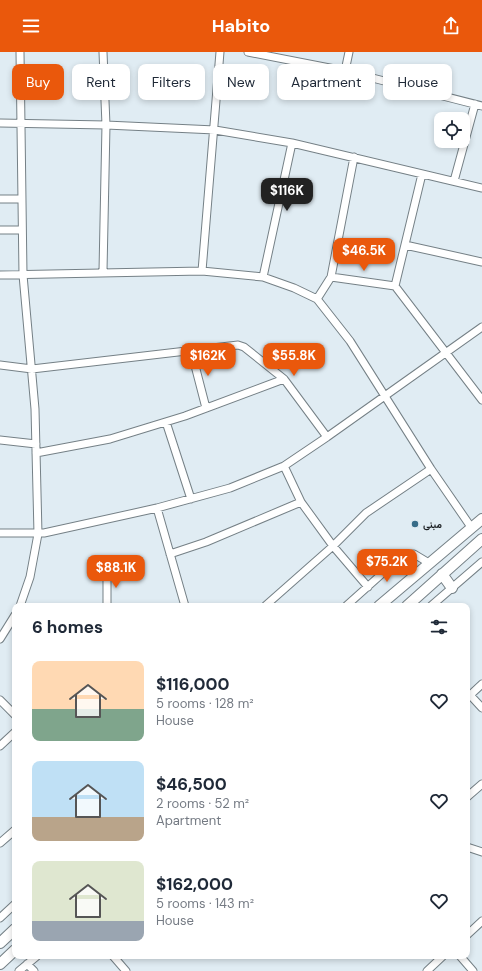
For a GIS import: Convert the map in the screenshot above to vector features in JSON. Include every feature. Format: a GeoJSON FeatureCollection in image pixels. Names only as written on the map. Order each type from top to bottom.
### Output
{"type":"FeatureCollection","features":[{"type":"Feature","properties":{"kind":"main road"},"geometry":{"type":"LineString","coordinates":[[382,603],[482,519]]}},
{"type":"Feature","properties":{"kind":"main road"},"geometry":{"type":"LineString","coordinates":[[410,603],[482,539]]}},
{"type":"Feature","properties":{"kind":"main road"},"geometry":{"type":"LineString","coordinates":[[442,574],[452,588]]}},
{"type":"Feature","properties":{"kind":"main road"},"geometry":{"type":"LineString","coordinates":[[0,943],[12,933]]}},
{"type":"Feature","properties":{"kind":"main road"},"geometry":{"type":"LineString","coordinates":[[0,964],[12,953]]}},
{"type":"Feature","properties":{"kind":"street"},"geometry":{"type":"LineString","coordinates":[[20,52],[21,230],[23,275],[35,409],[38,534],[30,577],[21,603]]}},
{"type":"Feature","properties":{"kind":"street"},"geometry":{"type":"LineString","coordinates":[[103,52],[106,125],[103,271]]}},
{"type":"Feature","properties":{"kind":"street"},"geometry":{"type":"LineString","coordinates":[[202,271],[215,130],[220,52]]}},
{"type":"Feature","properties":{"kind":"street"},"geometry":{"type":"LineString","coordinates":[[248,52],[309,64]]}},
{"type":"Feature","properties":{"kind":"street"},"geometry":{"type":"LineString","coordinates":[[346,64],[349,52]]}},
{"type":"Feature","properties":{"kind":"street"},"geometry":{"type":"LineString","coordinates":[[375,79],[478,105],[454,181]]}},
{"type":"Feature","properties":{"kind":"street"},"geometry":{"type":"LineString","coordinates":[[0,123],[106,125],[215,130],[292,143],[482,188]]}},
{"type":"Feature","properties":{"kind":"street"},"geometry":{"type":"LineString","coordinates":[[263,277],[292,143]]}},
{"type":"Feature","properties":{"kind":"street"},"geometry":{"type":"LineString","coordinates":[[317,299],[331,277],[354,157]]}},
{"type":"Feature","properties":{"kind":"street"},"geometry":{"type":"LineString","coordinates":[[395,286],[422,174]]}},
{"type":"Feature","properties":{"kind":"street"},"geometry":{"type":"LineString","coordinates":[[0,199],[22,199]]}},
{"type":"Feature","properties":{"kind":"street"},"geometry":{"type":"LineString","coordinates":[[0,230],[21,230]]}},
{"type":"Feature","properties":{"kind":"street"},"geometry":{"type":"LineString","coordinates":[[405,244],[482,262]]}},
{"type":"Feature","properties":{"kind":"street"},"geometry":{"type":"LineString","coordinates":[[0,275],[103,271],[202,271],[263,277],[294,288],[317,299],[350,341],[431,470],[471,527]]}},
{"type":"Feature","properties":{"kind":"street"},"geometry":{"type":"LineString","coordinates":[[331,277],[395,286],[482,400]]}},
{"type":"Feature","properties":{"kind":"street"},"geometry":{"type":"LineString","coordinates":[[0,533],[38,534],[157,508],[230,488],[284,466],[446,354],[482,327]]}},
{"type":"Feature","properties":{"kind":"street"},"geometry":{"type":"LineString","coordinates":[[0,365],[32,369],[238,345],[244,347],[284,379],[327,437]]}},
{"type":"Feature","properties":{"kind":"street"},"geometry":{"type":"LineString","coordinates":[[191,350],[206,408]]}},
{"type":"Feature","properties":{"kind":"street"},"geometry":{"type":"LineString","coordinates":[[36,452],[110,439],[166,422],[284,379]]}},
{"type":"Feature","properties":{"kind":"street"},"geometry":{"type":"LineString","coordinates":[[166,422],[191,499]]}},
{"type":"Feature","properties":{"kind":"street"},"geometry":{"type":"LineString","coordinates":[[0,440],[36,444]]}},
{"type":"Feature","properties":{"kind":"street"},"geometry":{"type":"LineString","coordinates":[[284,466],[301,502],[333,546],[368,587]]}},
{"type":"Feature","properties":{"kind":"street"},"geometry":{"type":"LineString","coordinates":[[267,603],[333,546],[374,506],[431,470]]}},
{"type":"Feature","properties":{"kind":"street"},"geometry":{"type":"LineString","coordinates":[[170,554],[206,542],[301,502]]}},
{"type":"Feature","properties":{"kind":"street"},"geometry":{"type":"LineString","coordinates":[[157,508],[184,603]]}},
{"type":"Feature","properties":{"kind":"street"},"geometry":{"type":"LineString","coordinates":[[349,603],[403,556],[414,554],[429,563]]}},
{"type":"Feature","properties":{"kind":"street"},"geometry":{"type":"LineString","coordinates":[[435,603],[482,562]]}},
{"type":"Feature","properties":{"kind":"street"},"geometry":{"type":"LineString","coordinates":[[107,572],[107,603]]}},
{"type":"Feature","properties":{"kind":"street"},"geometry":{"type":"LineString","coordinates":[[0,639],[12,620]]}},
{"type":"Feature","properties":{"kind":"street"},"geometry":{"type":"LineString","coordinates":[[470,694],[482,684]]}},
{"type":"Feature","properties":{"kind":"street"},"geometry":{"type":"LineString","coordinates":[[470,698],[482,708]]}},
{"type":"Feature","properties":{"kind":"street"},"geometry":{"type":"LineString","coordinates":[[0,700],[12,712]]}},
{"type":"Feature","properties":{"kind":"street"},"geometry":{"type":"LineString","coordinates":[[0,746],[12,735]]}},
{"type":"Feature","properties":{"kind":"street"},"geometry":{"type":"LineString","coordinates":[[470,794],[482,784]]}},
{"type":"Feature","properties":{"kind":"street"},"geometry":{"type":"LineString","coordinates":[[0,843],[12,833]]}},
{"type":"Feature","properties":{"kind":"street"},"geometry":{"type":"LineString","coordinates":[[470,848],[482,852]]}},
{"type":"Feature","properties":{"kind":"street"},"geometry":{"type":"LineString","coordinates":[[0,918],[12,907]]}},
{"type":"Feature","properties":{"kind":"street"},"geometry":{"type":"LineString","coordinates":[[470,932],[482,921]]}},
{"type":"Feature","properties":{"kind":"street"},"geometry":{"type":"LineString","coordinates":[[19,971],[33,959]]}},
{"type":"Feature","properties":{"kind":"street"},"geometry":{"type":"LineString","coordinates":[[116,959],[126,971]]}},
{"type":"Feature","properties":{"kind":"street"},"geometry":{"type":"LineString","coordinates":[[427,971],[441,959]]}},
{"type":"Feature","properties":{"kind":"street"},"geometry":{"type":"LineString","coordinates":[[463,959],[473,971]]}},
{"type":"Feature","properties":{"kind":"street"},"geometry":{"type":"LineString","coordinates":[[27,964],[34,971]]}},
{"type":"Feature","properties":{"kind":"place","name":"مبنى"},"geometry":{"type":"Point","coordinates":[415,524]}}]}
